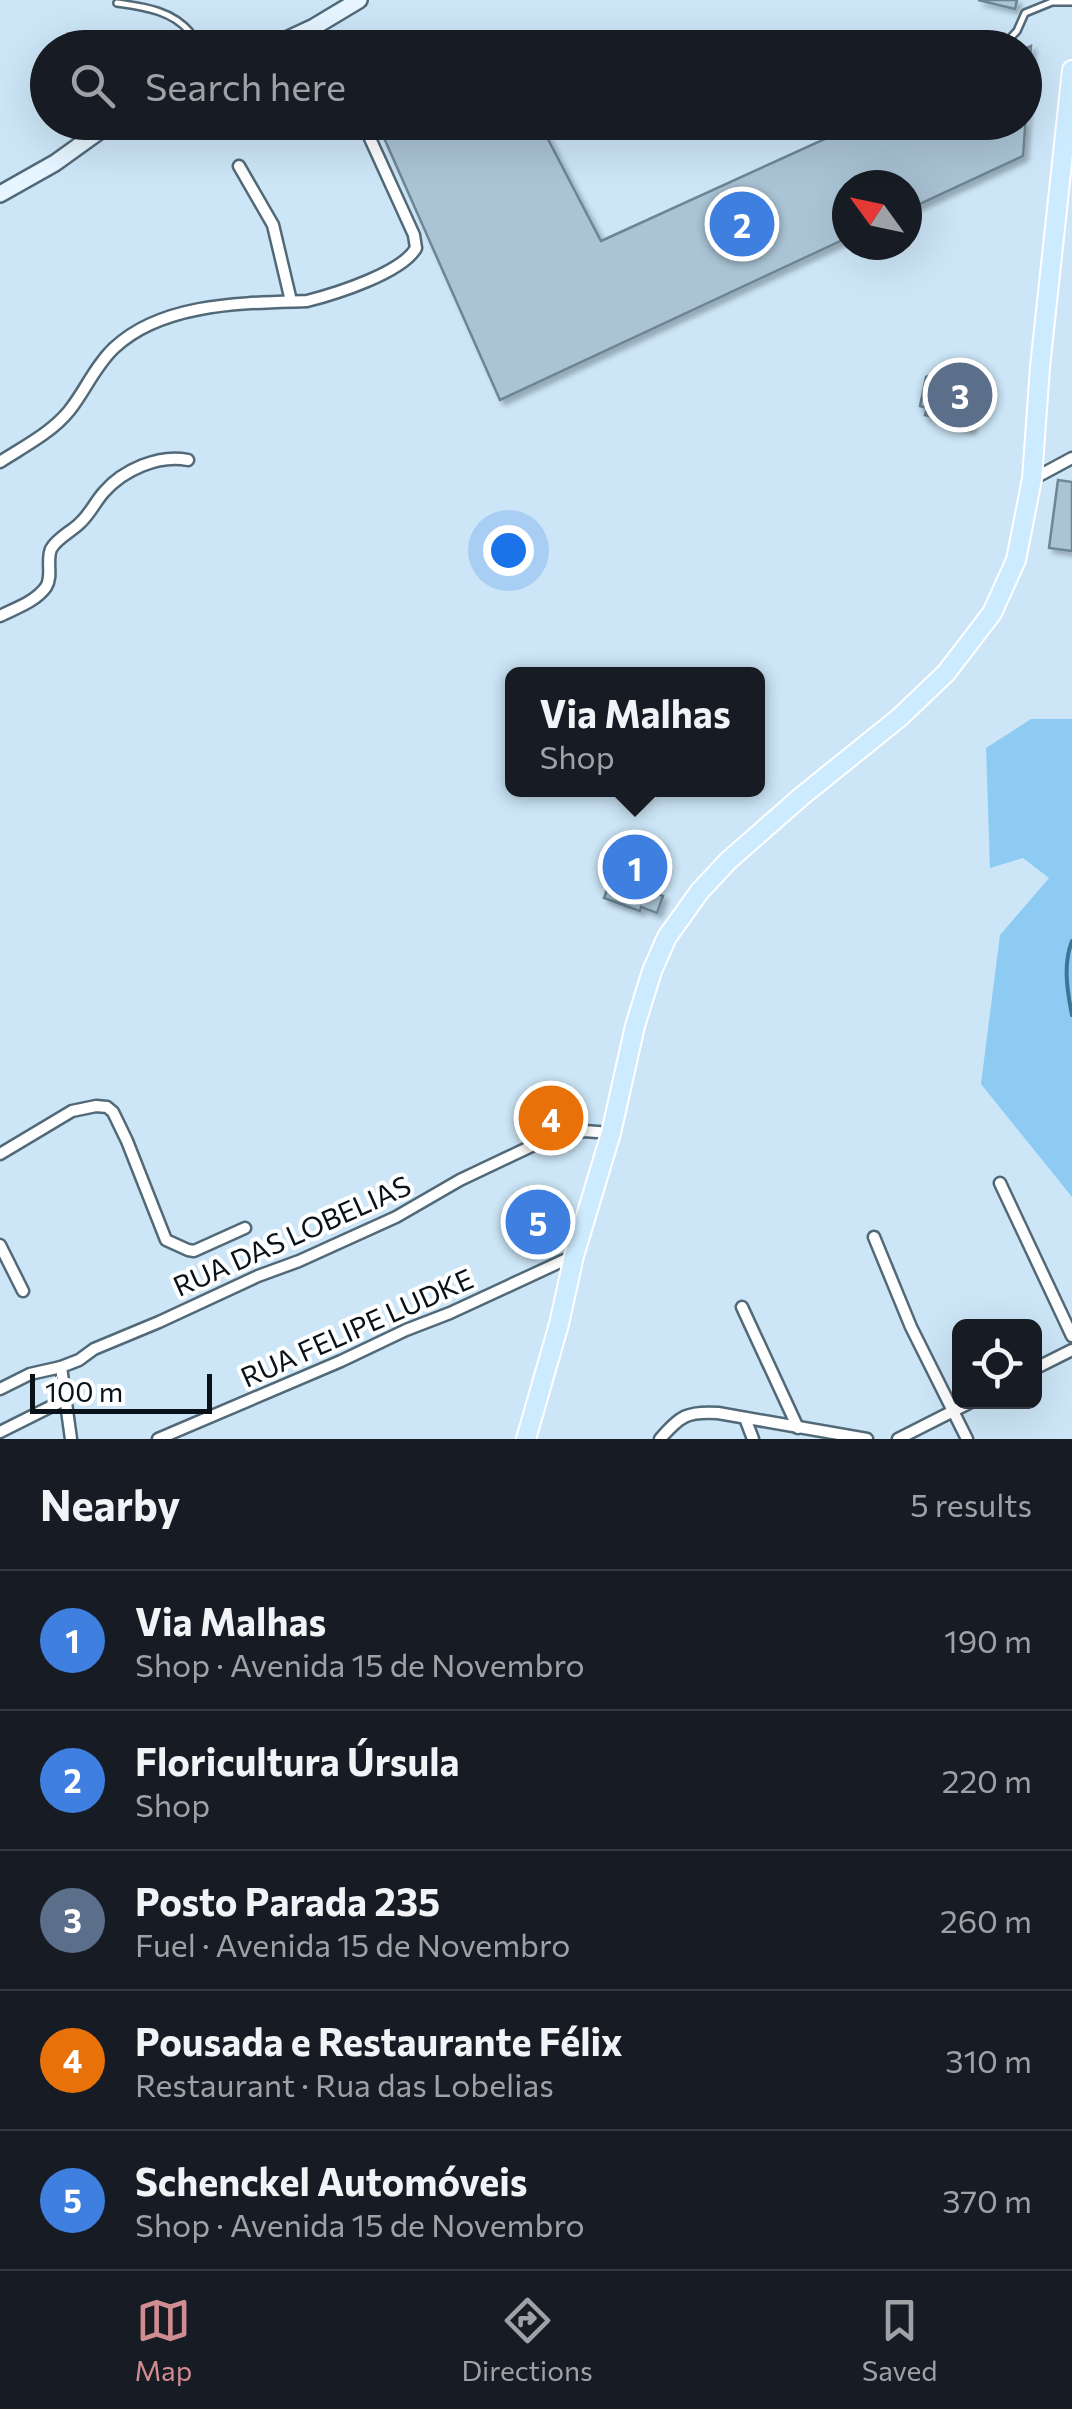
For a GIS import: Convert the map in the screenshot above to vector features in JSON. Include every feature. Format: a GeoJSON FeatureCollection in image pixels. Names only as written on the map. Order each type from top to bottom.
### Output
{"type":"FeatureCollection","features":[{"type":"Feature","properties":{"kind":"main road"},"geometry":{"type":"LineString","coordinates":[[526,1439],[611,1133],[635,1026],[659,954],[675,924],[700,890],[758,834],[926,693],[992,613],[1016,560],[1032,480],[1040,367],[1072,70]]}},
{"type":"Feature","properties":{"kind":"street"},"geometry":{"type":"LineString","coordinates":[[306,30],[359,0]]}},
{"type":"Feature","properties":{"kind":"street"},"geometry":{"type":"LineString","coordinates":[[0,194],[86,140]]}},
{"type":"Feature","properties":{"kind":"street"},"geometry":{"type":"LineString","coordinates":[[0,462],[58,423],[109,353],[141,329],[208,308],[319,298],[370,278],[415,252],[411,226],[371,140]]}},
{"type":"Feature","properties":{"kind":"street"},"geometry":{"type":"LineString","coordinates":[[239,166],[272,225],[291,301]]}},
{"type":"Feature","properties":{"kind":"street"},"geometry":{"type":"LineString","coordinates":[[1032,480],[1072,458]]}},
{"type":"Feature","properties":{"kind":"street"},"geometry":{"type":"LineString","coordinates":[[0,616],[29,602],[47,585],[48,559],[54,544],[86,518],[113,483],[156,461],[188,460]]}},
{"type":"Feature","properties":{"kind":"street"},"geometry":{"type":"LineString","coordinates":[[0,1154],[76,1109],[101,1106],[113,1112],[166,1240],[194,1250],[245,1228]]}},
{"type":"Feature","properties":{"kind":"street","name":"RUA DAS LOBELIAS"},"geometry":{"type":"LineString","coordinates":[[0,1389],[30,1374],[79,1360],[94,1349],[396,1217],[460,1180],[538,1143],[584,1131],[611,1133]]}},
{"type":"Feature","properties":{"kind":"street"},"geometry":{"type":"LineString","coordinates":[[1000,1183],[1072,1336]]}},
{"type":"Feature","properties":{"kind":"street"},"geometry":{"type":"LineString","coordinates":[[874,1237],[911,1327],[968,1439]]}},
{"type":"Feature","properties":{"kind":"street"},"geometry":{"type":"LineString","coordinates":[[0,1245],[23,1292]]}},
{"type":"Feature","properties":{"kind":"street","name":"RUA FELIPE LUDKE"},"geometry":{"type":"LineString","coordinates":[[158,1439],[574,1256]]}},
{"type":"Feature","properties":{"kind":"street"},"geometry":{"type":"LineString","coordinates":[[742,1307],[798,1428]]}},
{"type":"Feature","properties":{"kind":"street"},"geometry":{"type":"LineString","coordinates":[[1042,1365],[1072,1350]]}},
{"type":"Feature","properties":{"kind":"street"},"geometry":{"type":"LineString","coordinates":[[61,1367],[71,1439]]}},
{"type":"Feature","properties":{"kind":"street"},"geometry":{"type":"LineString","coordinates":[[0,1432],[66,1399]]}},
{"type":"Feature","properties":{"kind":"street"},"geometry":{"type":"LineString","coordinates":[[898,1439],[953,1410]]}},
{"type":"Feature","properties":{"kind":"street"},"geometry":{"type":"LineString","coordinates":[[660,1439],[679,1418],[708,1412],[867,1439]]}},
{"type":"Feature","properties":{"kind":"street"},"geometry":{"type":"LineString","coordinates":[[745,1418],[753,1439]]}},
{"type":"Feature","properties":{"kind":"lane"},"geometry":{"type":"LineString","coordinates":[[1018,30],[1026,13],[1052,2],[1072,2]]}},
{"type":"Feature","properties":{"kind":"lane"},"geometry":{"type":"LineString","coordinates":[[117,3],[149,8],[174,18],[188,30]]}},
{"type":"Feature","properties":{"kind":"shaded area"},"geometry":{"type":"Polygon","coordinates":[[[1031,719],[1072,719],[1072,1197],[981,1084],[1000,935],[1049,878],[1023,858],[990,868],[986,748],[1031,719]]]}},
{"type":"Feature","properties":{"kind":"building"},"geometry":{"type":"Polygon","coordinates":[[[978,0],[1017,0],[1015,9],[978,0]]]}},
{"type":"Feature","properties":{"kind":"building"},"geometry":{"type":"Polygon","coordinates":[[[385,140],[548,140],[601,241],[823,140],[1024,140],[1023,156],[922,203],[922,170],[832,170],[832,245],[500,400],[385,140]]]}},
{"type":"Feature","properties":{"kind":"building"},"geometry":{"type":"Polygon","coordinates":[[[943,370],[953,372],[946,375],[940,404],[942,419],[925,415],[927,408],[920,406],[926,377],[943,370]]]}},
{"type":"Feature","properties":{"kind":"building"},"geometry":{"type":"Polygon","coordinates":[[[961,374],[981,378],[970,429],[948,424],[950,413],[940,404],[946,375],[958,385],[961,374]]]}},
{"type":"Feature","properties":{"kind":"building"},"geometry":{"type":"Polygon","coordinates":[[[1058,480],[1072,482],[1072,551],[1049,548],[1058,480]]]}},
{"type":"Feature","properties":{"kind":"building"},"geometry":{"type":"Polygon","coordinates":[[[628,832],[662,844],[645,889],[663,896],[657,913],[604,898],[628,832]]]}},
{"type":"Feature","properties":{"kind":"building"},"geometry":{"type":"Polygon","coordinates":[[[556,1093],[564,1096],[563,1111],[571,1111],[569,1125],[553,1124],[552,1135],[530,1133],[533,1102],[556,1093]]]}},
{"type":"Feature","properties":{"kind":"waterway"},"geometry":{"type":"LineString","coordinates":[[1072,941],[1067,968],[1072,1015]]}},
{"type":"Feature","properties":{"kind":"place","name":"Floricultura Úrsula"},"geometry":{"type":"Point","coordinates":[742,224]}},
{"type":"Feature","properties":{"kind":"place","name":"Posto Parada 235"},"geometry":{"type":"Point","coordinates":[960,395]}},
{"type":"Feature","properties":{"kind":"place","name":"Via Malhas"},"geometry":{"type":"Point","coordinates":[635,867]}},
{"type":"Feature","properties":{"kind":"place","name":"Pousada e Restaurante Félix"},"geometry":{"type":"Point","coordinates":[551,1118]}},
{"type":"Feature","properties":{"kind":"place","name":"Schenckel Automóveis"},"geometry":{"type":"Point","coordinates":[538,1222]}}]}
